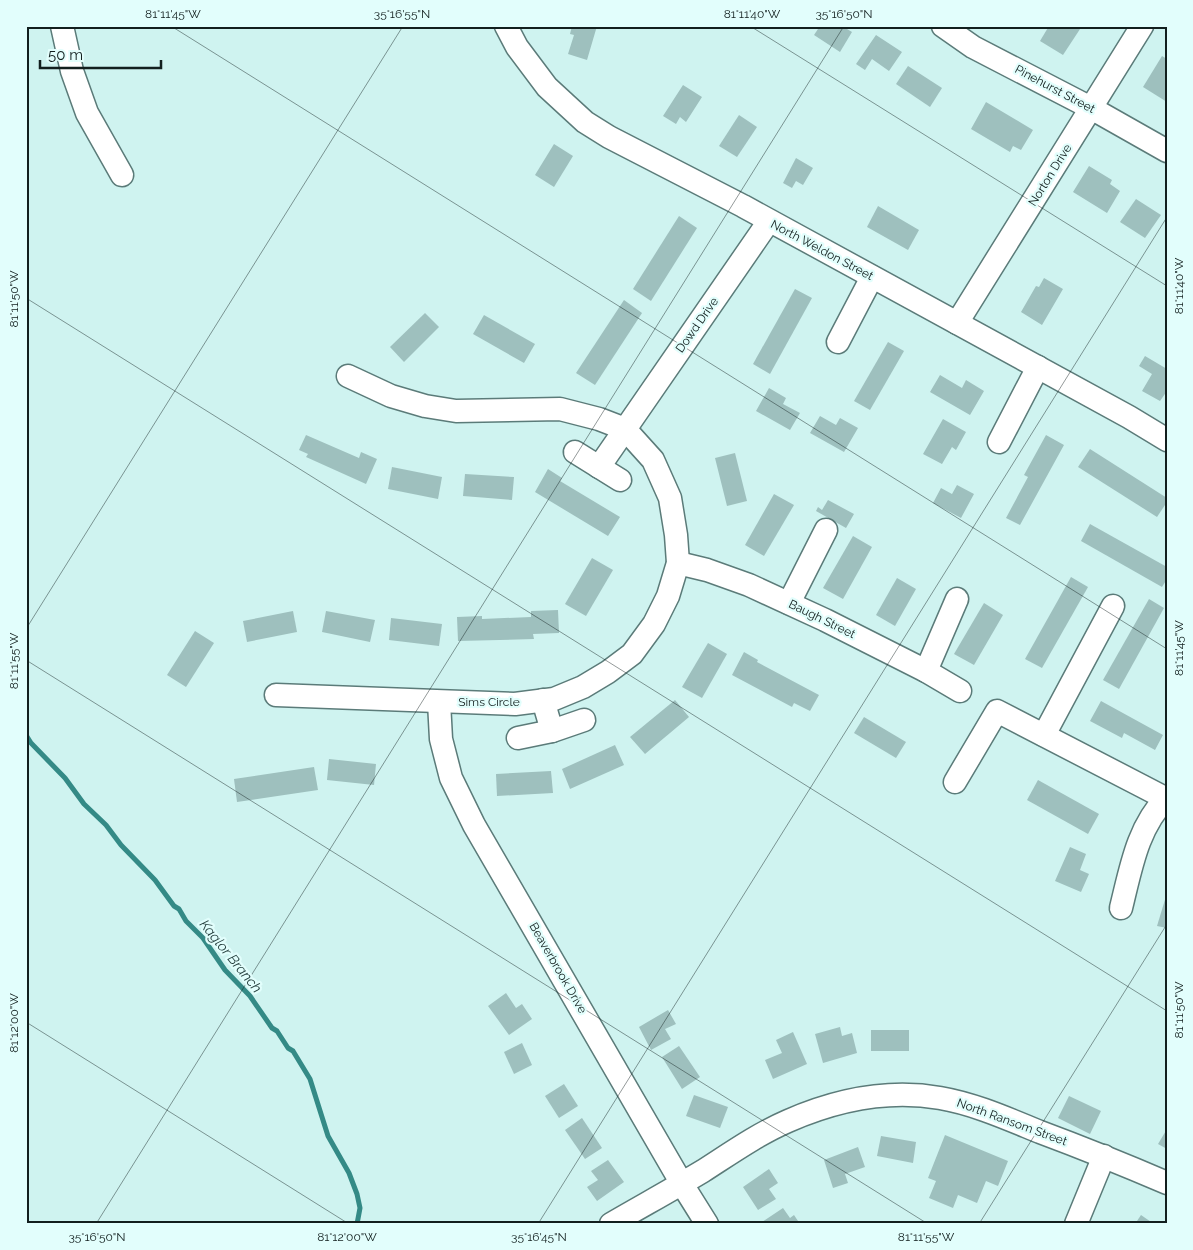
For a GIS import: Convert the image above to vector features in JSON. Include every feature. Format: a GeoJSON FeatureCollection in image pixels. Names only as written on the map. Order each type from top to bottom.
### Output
{"type":"FeatureCollection","features":[{"type":"Feature","properties":{"kind":"street"},"geometry":{"type":"LineString","coordinates":[[62,26],[72,71],[87,113],[122,175]]}},
{"type":"Feature","properties":{"kind":"street","name":"North Weldon Street"},"geometry":{"type":"LineString","coordinates":[[506,26],[518,47],[547,87],[585,122],[1038,367],[1167,440]]}},
{"type":"Feature","properties":{"kind":"street","name":"Pinehurst Street"},"geometry":{"type":"LineString","coordinates":[[943,26],[973,47],[1091,108],[1167,151]]}},
{"type":"Feature","properties":{"kind":"street","name":"Norton Drive"},"geometry":{"type":"LineString","coordinates":[[957,323],[1142,26]]}},
{"type":"Feature","properties":{"kind":"street","name":"Dowd Drive"},"geometry":{"type":"LineString","coordinates":[[599,467],[769,221]]}},
{"type":"Feature","properties":{"kind":"street"},"geometry":{"type":"LineString","coordinates":[[838,342],[872,277]]}},
{"type":"Feature","properties":{"kind":"street"},"geometry":{"type":"LineString","coordinates":[[999,442],[1038,367]]}},
{"type":"Feature","properties":{"kind":"street","name":"Sims Circle"},"geometry":{"type":"LineString","coordinates":[[276,695],[516,704],[554,699],[583,687],[632,654],[654,624],[668,596],[678,563],[670,498],[653,460],[625,430],[599,419],[560,410],[456,411],[425,406],[391,396],[348,376]]}},
{"type":"Feature","properties":{"kind":"street"},"geometry":{"type":"LineString","coordinates":[[575,452],[620,480]]}},
{"type":"Feature","properties":{"kind":"street"},"geometry":{"type":"LineString","coordinates":[[788,603],[826,530]]}},
{"type":"Feature","properties":{"kind":"street","name":"Baugh Street"},"geometry":{"type":"LineString","coordinates":[[678,563],[707,570],[749,585],[926,671],[960,691]]}},
{"type":"Feature","properties":{"kind":"street"},"geometry":{"type":"LineString","coordinates":[[926,671],[957,599]]}},
{"type":"Feature","properties":{"kind":"street"},"geometry":{"type":"LineString","coordinates":[[1044,735],[1113,606]]}},
{"type":"Feature","properties":{"kind":"street"},"geometry":{"type":"LineString","coordinates":[[543,700],[552,731]]}},
{"type":"Feature","properties":{"kind":"street","name":"Beaverbrook Drive"},"geometry":{"type":"LineString","coordinates":[[439,702],[441,739],[451,778],[474,825],[707,1224]]}},
{"type":"Feature","properties":{"kind":"street"},"geometry":{"type":"LineString","coordinates":[[954,782],[996,711],[1166,797],[1146,823],[1136,849],[1121,908]]}},
{"type":"Feature","properties":{"kind":"street"},"geometry":{"type":"LineString","coordinates":[[518,738],[552,731],[584,720]]}},
{"type":"Feature","properties":{"kind":"street","name":"North Ransom Street"},"geometry":{"type":"LineString","coordinates":[[611,1224],[682,1184],[764,1133],[787,1122],[836,1104],[887,1095],[940,1098],[964,1104],[1104,1156],[1167,1183]]}},
{"type":"Feature","properties":{"kind":"street"},"geometry":{"type":"LineString","coordinates":[[1076,1224],[1104,1156]]}},
{"type":"Feature","properties":{"kind":"building"},"geometry":{"type":"Polygon","coordinates":[[[572,26],[597,26],[587,60],[568,54],[574,35],[570,34],[572,26]]]}},
{"type":"Feature","properties":{"kind":"building"},"geometry":{"type":"Polygon","coordinates":[[[820,26],[842,26],[852,32],[840,52],[814,35],[820,26]]]}},
{"type":"Feature","properties":{"kind":"building"},"geometry":{"type":"Polygon","coordinates":[[[1049,26],[1082,26],[1063,55],[1040,41],[1049,26]]]}},
{"type":"Feature","properties":{"kind":"building"},"geometry":{"type":"Polygon","coordinates":[[[876,35],[902,52],[889,71],[872,59],[865,70],[856,64],[876,35]]]}},
{"type":"Feature","properties":{"kind":"building"},"geometry":{"type":"Polygon","coordinates":[[[1162,56],[1167,59],[1167,102],[1143,87],[1162,56]]]}},
{"type":"Feature","properties":{"kind":"building"},"geometry":{"type":"Polygon","coordinates":[[[908,66],[942,88],[930,107],[896,84],[908,66]]]}},
{"type":"Feature","properties":{"kind":"building"},"geometry":{"type":"Polygon","coordinates":[[[683,85],[702,97],[686,122],[680,117],[676,124],[663,116],[683,85]]]}},
{"type":"Feature","properties":{"kind":"building"},"geometry":{"type":"Polygon","coordinates":[[[986,102],[1033,130],[1021,150],[1013,146],[1010,152],[971,129],[986,102]]]}},
{"type":"Feature","properties":{"kind":"building"},"geometry":{"type":"Polygon","coordinates":[[[739,115],[757,127],[737,157],[719,146],[739,115]]]}},
{"type":"Feature","properties":{"kind":"building"},"geometry":{"type":"Polygon","coordinates":[[[554,144],[573,156],[554,187],[535,175],[554,144]]]}},
{"type":"Feature","properties":{"kind":"building"},"geometry":{"type":"Polygon","coordinates":[[[796,158],[813,168],[803,185],[796,181],[792,188],[783,183],[796,158]]]}},
{"type":"Feature","properties":{"kind":"building"},"geometry":{"type":"Polygon","coordinates":[[[1089,166],[1112,180],[1110,184],[1120,191],[1107,213],[1073,192],[1089,166]]]}},
{"type":"Feature","properties":{"kind":"building"},"geometry":{"type":"Polygon","coordinates":[[[1136,199],[1161,215],[1145,238],[1120,222],[1136,199]]]}},
{"type":"Feature","properties":{"kind":"building"},"geometry":{"type":"Polygon","coordinates":[[[878,206],[919,230],[908,250],[867,227],[878,206]]]}},
{"type":"Feature","properties":{"kind":"building"},"geometry":{"type":"Polygon","coordinates":[[[679,216],[697,228],[651,301],[633,289],[679,216]]]}},
{"type":"Feature","properties":{"kind":"building"},"geometry":{"type":"Polygon","coordinates":[[[1044,278],[1063,289],[1042,325],[1021,312],[1036,286],[1039,287],[1044,278]]]}},
{"type":"Feature","properties":{"kind":"building"},"geometry":{"type":"Polygon","coordinates":[[[795,289],[812,298],[770,374],[753,364],[795,289]]]}},
{"type":"Feature","properties":{"kind":"building"},"geometry":{"type":"Polygon","coordinates":[[[624,300],[642,313],[595,385],[576,373],[624,300]]]}},
{"type":"Feature","properties":{"kind":"building"},"geometry":{"type":"Polygon","coordinates":[[[425,313],[439,327],[404,362],[390,347],[425,313]]]}},
{"type":"Feature","properties":{"kind":"building"},"geometry":{"type":"Polygon","coordinates":[[[484,315],[535,344],[524,363],[473,334],[484,315]]]}},
{"type":"Feature","properties":{"kind":"building"},"geometry":{"type":"Polygon","coordinates":[[[888,342],[904,351],[870,410],[854,401],[888,342]]]}},
{"type":"Feature","properties":{"kind":"building"},"geometry":{"type":"Polygon","coordinates":[[[1145,356],[1167,369],[1167,391],[1160,401],[1142,391],[1152,374],[1139,366],[1145,356]]]}},
{"type":"Feature","properties":{"kind":"building"},"geometry":{"type":"Polygon","coordinates":[[[940,375],[962,388],[966,380],[984,391],[970,415],[930,392],[940,375]]]}},
{"type":"Feature","properties":{"kind":"building"},"geometry":{"type":"Polygon","coordinates":[[[769,388],[786,398],[783,404],[800,413],[790,430],[756,411],[769,388]]]}},
{"type":"Feature","properties":{"kind":"building"},"geometry":{"type":"Polygon","coordinates":[[[820,416],[836,425],[840,418],[858,428],[844,452],[810,433],[820,416]]]}},
{"type":"Feature","properties":{"kind":"building"},"geometry":{"type":"Polygon","coordinates":[[[943,419],[966,432],[956,450],[952,447],[942,464],[923,454],[943,419]]]}},
{"type":"Feature","properties":{"kind":"building"},"geometry":{"type":"Polygon","coordinates":[[[306,435],[359,458],[361,452],[377,459],[366,484],[306,457],[308,454],[299,450],[306,435]]]}},
{"type":"Feature","properties":{"kind":"building"},"geometry":{"type":"Polygon","coordinates":[[[1046,435],[1064,445],[1020,525],[1006,518],[1028,477],[1024,475],[1046,435]]]}},
{"type":"Feature","properties":{"kind":"building"},"geometry":{"type":"Polygon","coordinates":[[[1090,449],[1167,498],[1167,502],[1157,517],[1078,467],[1090,449]]]}},
{"type":"Feature","properties":{"kind":"building"},"geometry":{"type":"Polygon","coordinates":[[[735,453],[747,501],[727,506],[715,458],[735,453]]]}},
{"type":"Feature","properties":{"kind":"building"},"geometry":{"type":"Polygon","coordinates":[[[392,467],[442,477],[438,499],[388,489],[392,467]]]}},
{"type":"Feature","properties":{"kind":"building"},"geometry":{"type":"Polygon","coordinates":[[[548,469],[562,478],[560,481],[620,517],[608,536],[535,492],[548,469]]]}},
{"type":"Feature","properties":{"kind":"building"},"geometry":{"type":"Polygon","coordinates":[[[465,474],[514,477],[512,500],[463,496],[465,474]]]}},
{"type":"Feature","properties":{"kind":"building"},"geometry":{"type":"Polygon","coordinates":[[[957,485],[974,494],[961,518],[933,503],[941,488],[952,494],[957,485]]]}},
{"type":"Feature","properties":{"kind":"building"},"geometry":{"type":"Polygon","coordinates":[[[774,494],[794,505],[764,556],[745,545],[774,494]]]}},
{"type":"Feature","properties":{"kind":"building"},"geometry":{"type":"Polygon","coordinates":[[[828,500],[854,514],[846,528],[816,511],[818,507],[822,510],[828,500]]]}},
{"type":"Feature","properties":{"kind":"building"},"geometry":{"type":"Polygon","coordinates":[[[1090,524],[1167,567],[1167,579],[1162,587],[1081,541],[1090,524]]]}},
{"type":"Feature","properties":{"kind":"building"},"geometry":{"type":"Polygon","coordinates":[[[853,536],[872,547],[843,599],[823,588],[853,536]]]}},
{"type":"Feature","properties":{"kind":"building"},"geometry":{"type":"Polygon","coordinates":[[[592,558],[613,570],[586,616],[565,604],[592,558]]]}},
{"type":"Feature","properties":{"kind":"building"},"geometry":{"type":"Polygon","coordinates":[[[1071,577],[1088,587],[1042,668],[1025,659],[1071,577]]]}},
{"type":"Feature","properties":{"kind":"building"},"geometry":{"type":"Polygon","coordinates":[[[897,578],[916,589],[895,626],[876,615],[897,578]]]}},
{"type":"Feature","properties":{"kind":"building"},"geometry":{"type":"Polygon","coordinates":[[[1149,599],[1164,608],[1119,689],[1103,680],[1149,599]]]}},
{"type":"Feature","properties":{"kind":"building"},"geometry":{"type":"Polygon","coordinates":[[[984,603],[1003,615],[974,665],[954,654],[984,603]]]}},
{"type":"Feature","properties":{"kind":"building"},"geometry":{"type":"Polygon","coordinates":[[[558,610],[559,633],[533,634],[534,639],[458,641],[457,617],[482,616],[482,619],[531,617],[531,611],[558,610]]]}},
{"type":"Feature","properties":{"kind":"building"},"geometry":{"type":"Polygon","coordinates":[[[293,611],[297,632],[247,642],[243,621],[293,611]]]}},
{"type":"Feature","properties":{"kind":"building"},"geometry":{"type":"Polygon","coordinates":[[[326,611],[375,620],[370,642],[322,632],[326,611]]]}},
{"type":"Feature","properties":{"kind":"building"},"geometry":{"type":"Polygon","coordinates":[[[391,618],[442,624],[439,646],[389,640],[391,618]]]}},
{"type":"Feature","properties":{"kind":"building"},"geometry":{"type":"Polygon","coordinates":[[[195,631],[214,643],[186,687],[167,675],[195,631]]]}},
{"type":"Feature","properties":{"kind":"building"},"geometry":{"type":"Polygon","coordinates":[[[708,643],[727,654],[702,698],[682,687],[708,643]]]}},
{"type":"Feature","properties":{"kind":"building"},"geometry":{"type":"Polygon","coordinates":[[[744,652],[758,660],[757,662],[819,695],[810,711],[794,703],[792,707],[732,675],[744,652]]]}},
{"type":"Feature","properties":{"kind":"building"},"geometry":{"type":"Polygon","coordinates":[[[675,700],[689,717],[645,754],[630,737],[675,700]]]}},
{"type":"Feature","properties":{"kind":"building"},"geometry":{"type":"Polygon","coordinates":[[[1101,701],[1163,735],[1155,750],[1124,733],[1122,738],[1090,721],[1101,701]]]}},
{"type":"Feature","properties":{"kind":"building"},"geometry":{"type":"Polygon","coordinates":[[[864,717],[906,742],[896,758],[854,733],[864,717]]]}},
{"type":"Feature","properties":{"kind":"building"},"geometry":{"type":"Polygon","coordinates":[[[615,745],[624,765],[570,789],[562,769],[615,745]]]}},
{"type":"Feature","properties":{"kind":"building"},"geometry":{"type":"Polygon","coordinates":[[[329,759],[376,764],[374,785],[327,780],[329,759]]]}},
{"type":"Feature","properties":{"kind":"building"},"geometry":{"type":"Polygon","coordinates":[[[314,767],[318,790],[237,802],[234,779],[314,767]]]}},
{"type":"Feature","properties":{"kind":"building"},"geometry":{"type":"Polygon","coordinates":[[[551,771],[553,793],[497,796],[496,774],[551,771]]]}},
{"type":"Feature","properties":{"kind":"building"},"geometry":{"type":"Polygon","coordinates":[[[1038,780],[1099,814],[1088,834],[1027,800],[1038,780]]]}},
{"type":"Feature","properties":{"kind":"building"},"geometry":{"type":"Polygon","coordinates":[[[1070,847],[1086,854],[1080,870],[1089,874],[1081,892],[1055,881],[1070,847]]]}},
{"type":"Feature","properties":{"kind":"building"},"geometry":{"type":"Polygon","coordinates":[[[1167,893],[1167,928],[1157,926],[1167,893]]]}},
{"type":"Feature","properties":{"kind":"building"},"geometry":{"type":"Polygon","coordinates":[[[506,993],[516,1008],[522,1004],[532,1019],[509,1035],[488,1006],[506,993]]]}},
{"type":"Feature","properties":{"kind":"building"},"geometry":{"type":"Polygon","coordinates":[[[668,1010],[676,1024],[665,1029],[671,1039],[651,1050],[639,1027],[668,1010]]]}},
{"type":"Feature","properties":{"kind":"building"},"geometry":{"type":"Polygon","coordinates":[[[840,1027],[842,1036],[852,1033],[857,1053],[823,1063],[815,1034],[840,1027]]]}},
{"type":"Feature","properties":{"kind":"building"},"geometry":{"type":"Polygon","coordinates":[[[871,1030],[909,1030],[909,1051],[871,1051],[871,1030]]]}},
{"type":"Feature","properties":{"kind":"building"},"geometry":{"type":"Polygon","coordinates":[[[793,1032],[807,1064],[773,1079],[765,1060],[782,1053],[776,1040],[793,1032]]]}},
{"type":"Feature","properties":{"kind":"building"},"geometry":{"type":"Polygon","coordinates":[[[522,1043],[532,1065],[514,1074],[504,1052],[522,1043]]]}},
{"type":"Feature","properties":{"kind":"building"},"geometry":{"type":"Polygon","coordinates":[[[679,1046],[700,1077],[682,1089],[662,1057],[679,1046]]]}},
{"type":"Feature","properties":{"kind":"building"},"geometry":{"type":"Polygon","coordinates":[[[564,1084],[578,1106],[559,1118],[545,1096],[564,1084]]]}},
{"type":"Feature","properties":{"kind":"building"},"geometry":{"type":"Polygon","coordinates":[[[694,1095],[728,1107],[720,1128],[686,1116],[694,1095]]]}},
{"type":"Feature","properties":{"kind":"building"},"geometry":{"type":"Polygon","coordinates":[[[1069,1096],[1101,1111],[1090,1134],[1058,1118],[1069,1096]]]}},
{"type":"Feature","properties":{"kind":"building"},"geometry":{"type":"Polygon","coordinates":[[[582,1118],[602,1148],[585,1159],[565,1130],[582,1118]]]}},
{"type":"Feature","properties":{"kind":"building"},"geometry":{"type":"Polygon","coordinates":[[[1167,1129],[1167,1149],[1158,1144],[1167,1129]]]}},
{"type":"Feature","properties":{"kind":"building"},"geometry":{"type":"Polygon","coordinates":[[[945,1135],[1008,1161],[998,1186],[986,1181],[977,1203],[958,1195],[953,1208],[929,1198],[936,1181],[928,1178],[945,1135]]]}},
{"type":"Feature","properties":{"kind":"building"},"geometry":{"type":"Polygon","coordinates":[[[881,1136],[916,1142],[913,1163],[877,1156],[881,1136]]]}},
{"type":"Feature","properties":{"kind":"building"},"geometry":{"type":"Polygon","coordinates":[[[858,1147],[865,1167],[845,1174],[848,1183],[833,1188],[824,1160],[858,1147]]]}},
{"type":"Feature","properties":{"kind":"building"},"geometry":{"type":"Polygon","coordinates":[[[608,1160],[624,1182],[597,1201],[587,1187],[598,1180],[591,1171],[608,1160]]]}},
{"type":"Feature","properties":{"kind":"building"},"geometry":{"type":"Polygon","coordinates":[[[769,1169],[778,1183],[769,1189],[776,1199],[758,1210],[743,1187],[769,1169]]]}},
{"type":"Feature","properties":{"kind":"building"},"geometry":{"type":"Polygon","coordinates":[[[783,1208],[790,1218],[794,1215],[800,1224],[763,1224],[762,1222],[783,1208]]]}},
{"type":"Feature","properties":{"kind":"building"},"geometry":{"type":"Polygon","coordinates":[[[1141,1215],[1154,1224],[1135,1224],[1141,1215]]]}},
{"type":"Feature","properties":{"kind":"waterway","name":"Kaglor Branch"},"geometry":{"type":"LineString","coordinates":[[26,735],[31,743],[65,778],[84,804],[106,825],[121,845],[155,880],[174,906],[179,909],[186,921],[203,938],[225,970],[250,996],[272,1028],[277,1031],[288,1048],[293,1051],[310,1079],[328,1136],[349,1173],[357,1194],[360,1208],[357,1224]]}}]}
